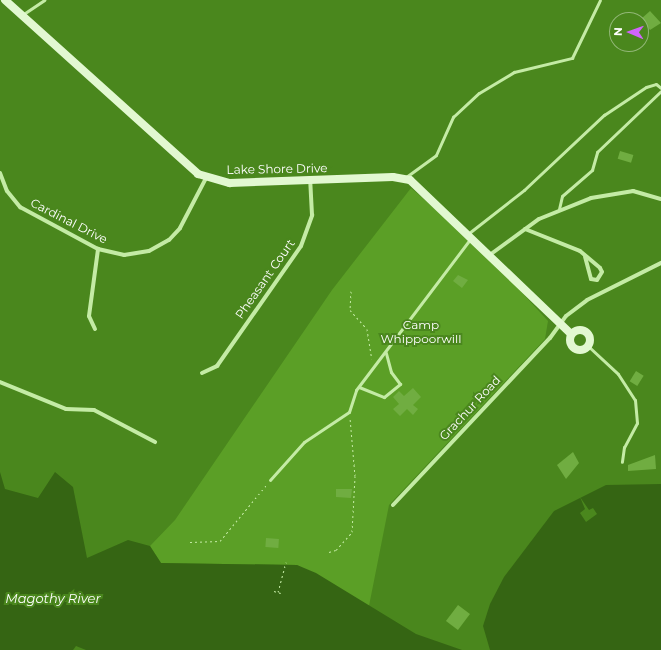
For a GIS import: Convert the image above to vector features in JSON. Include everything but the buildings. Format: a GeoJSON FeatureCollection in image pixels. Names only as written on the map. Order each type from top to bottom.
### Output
{"type":"FeatureCollection","features":[{"type":"Feature","properties":{"kind":"street","name":"Lake Shore Drive"},"geometry":{"type":"LineString","coordinates":[[5,0],[190,167],[206,178],[230,182],[406,178]]}},
{"type":"Feature","properties":{"kind":"street","name":"Cardinal Drive"},"geometry":{"type":"LineString","coordinates":[[0,173],[7,191],[20,207],[98,250],[139,254],[159,247],[180,228],[206,178]]}},
{"type":"Feature","properties":{"kind":"street"},"geometry":{"type":"LineString","coordinates":[[406,178],[420,186],[571,334]]}},
{"type":"Feature","properties":{"kind":"street","name":"Pheasant Court"},"geometry":{"type":"LineString","coordinates":[[202,374],[217,366],[301,246],[312,215],[310,180]]}},
{"type":"Feature","properties":{"kind":"street"},"geometry":{"type":"LineString","coordinates":[[491,254],[525,229],[559,209],[621,191],[661,199]]}},
{"type":"Feature","properties":{"kind":"street"},"geometry":{"type":"LineString","coordinates":[[525,229],[574,248],[585,257],[602,272],[597,280],[591,278],[585,257]]}},
{"type":"Feature","properties":{"kind":"street"},"geometry":{"type":"LineString","coordinates":[[96,329],[89,316],[98,250]]}},
{"type":"Feature","properties":{"kind":"street"},"geometry":{"type":"LineString","coordinates":[[559,323],[587,300],[661,263]]}},
{"type":"Feature","properties":{"kind":"street","name":"Grachur Road"},"geometry":{"type":"LineString","coordinates":[[393,505],[550,338],[559,323]]}},
{"type":"Feature","properties":{"kind":"street"},"geometry":{"type":"LineString","coordinates":[[584,331],[589,336],[588,346],[583,350],[573,348],[569,340],[571,334],[584,331]]}},
{"type":"Feature","properties":{"kind":"street"},"geometry":{"type":"LineString","coordinates":[[0,382],[66,409],[94,410],[155,442]]}},
{"type":"Feature","properties":{"kind":"lane"},"geometry":{"type":"LineString","coordinates":[[22,15],[44,0]]}},
{"type":"Feature","properties":{"kind":"lane"},"geometry":{"type":"LineString","coordinates":[[406,178],[436,155],[453,117],[479,93],[514,72],[572,58],[600,0]]}},
{"type":"Feature","properties":{"kind":"lane"},"geometry":{"type":"LineString","coordinates":[[270,480],[304,442],[342,419],[351,407],[359,387],[386,353],[471,235],[524,190],[604,115],[646,87],[656,84],[661,90],[597,152],[592,170],[562,196],[559,209]]}},
{"type":"Feature","properties":{"kind":"lane"},"geometry":{"type":"LineString","coordinates":[[588,346],[618,374],[635,400],[637,423],[624,447],[622,462]]}},
{"type":"Feature","properties":{"kind":"lane"},"geometry":{"type":"LineString","coordinates":[[359,387],[384,396],[400,384],[390,372],[386,353]]}},
{"type":"Feature","properties":{"kind":"path"},"geometry":{"type":"LineString","coordinates":[[351,291],[350,310],[367,329],[373,368]]}},
{"type":"Feature","properties":{"kind":"path"},"geometry":{"type":"LineString","coordinates":[[329,552],[336,550],[352,532],[355,476],[351,407]]}},
{"type":"Feature","properties":{"kind":"path"},"geometry":{"type":"LineString","coordinates":[[190,542],[220,541],[270,480]]}},
{"type":"Feature","properties":{"kind":"path"},"geometry":{"type":"LineString","coordinates":[[278,592],[286,562]]}},
{"type":"Feature","properties":{"kind":"path"},"geometry":{"type":"LineString","coordinates":[[274,591],[281,593]]}},
{"type":"Feature","properties":{"kind":"green space","name":"Camp Whippoorwill"},"geometry":{"type":"Polygon","coordinates":[[[411,188],[481,248],[548,321],[545,339],[389,505],[369,606],[297,565],[161,563],[150,546],[175,520],[332,290],[411,188]]]}},
{"type":"Feature","properties":{"kind":"water","name":"Magothy River"},"geometry":{"type":"Polygon","coordinates":[[[0,472],[5,489],[38,498],[55,472],[73,487],[87,558],[128,540],[150,546],[161,563],[297,565],[316,573],[416,634],[462,650],[86,650],[76,646],[73,650],[0,650],[0,472]]]}},
{"type":"Feature","properties":{"kind":"water"},"geometry":{"type":"Polygon","coordinates":[[[661,484],[661,650],[490,650],[483,626],[490,604],[504,577],[554,511],[606,485],[661,484]]]}},
{"type":"Feature","properties":{"kind":"pier"},"geometry":{"type":"Polygon","coordinates":[[[580,497],[589,510],[593,508],[597,514],[586,522],[580,513],[585,509],[580,497]]]}}]}
